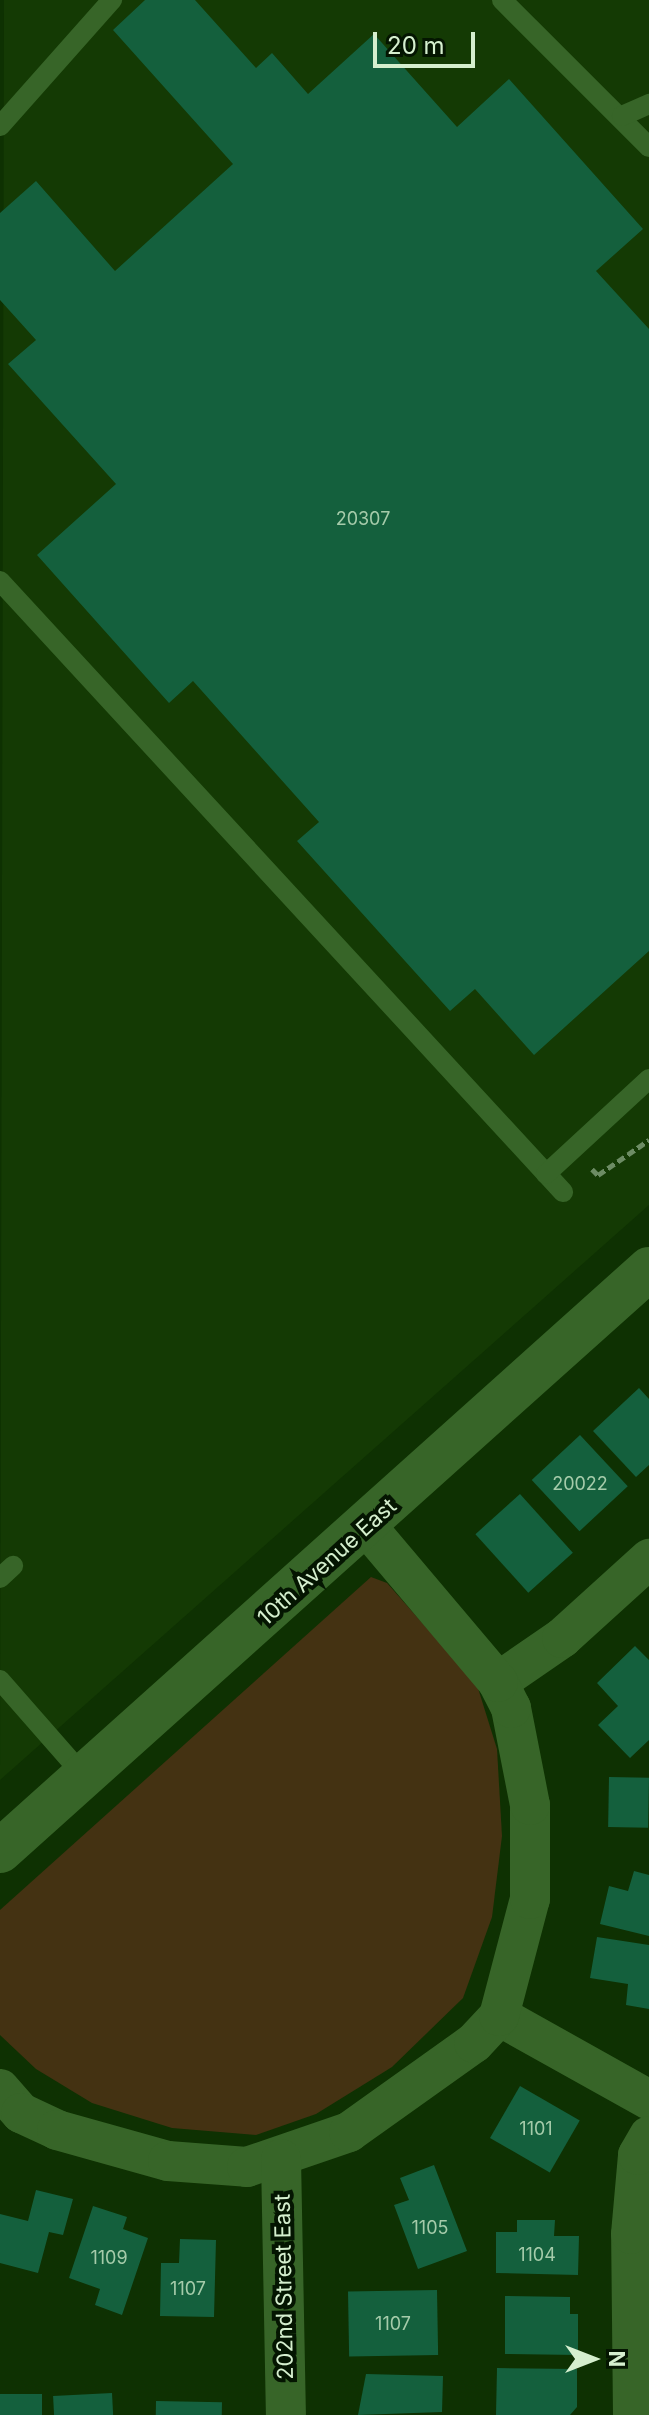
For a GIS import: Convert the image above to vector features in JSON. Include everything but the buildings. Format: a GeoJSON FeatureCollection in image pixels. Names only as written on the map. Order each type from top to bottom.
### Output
{"type":"FeatureCollection","features":[{"type":"Feature","properties":{"kind":"street","name":"10th Avenue East"},"geometry":{"type":"LineString","coordinates":[[0,1851],[367,1527],[649,1269]]}},
{"type":"Feature","properties":{"kind":"street"},"geometry":{"type":"LineString","coordinates":[[7,2113],[168,2161],[247,2167],[317,2148],[394,2104],[499,2016],[530,1899],[530,1805],[511,1708],[498,1682],[367,1527]]}},
{"type":"Feature","properties":{"kind":"street"},"geometry":{"type":"LineString","coordinates":[[498,1682],[562,1638],[649,1559]]}},
{"type":"Feature","properties":{"kind":"street"},"geometry":{"type":"LineString","coordinates":[[499,2016],[649,2100]]}},
{"type":"Feature","properties":{"kind":"street"},"geometry":{"type":"LineString","coordinates":[[633,2415],[631,2234],[638,2155],[649,2136]]}},
{"type":"Feature","properties":{"kind":"street","name":"202nd Street East"},"geometry":{"type":"LineString","coordinates":[[281,2159],[286,2415]]}},
{"type":"Feature","properties":{"kind":"lane"},"geometry":{"type":"LineString","coordinates":[[0,126],[112,0]]}},
{"type":"Feature","properties":{"kind":"lane"},"geometry":{"type":"LineString","coordinates":[[502,0],[622,116],[649,147]]}},
{"type":"Feature","properties":{"kind":"lane"},"geometry":{"type":"LineString","coordinates":[[622,116],[649,104]]}},
{"type":"Feature","properties":{"kind":"lane"},"geometry":{"type":"LineString","coordinates":[[0,581],[563,1192]]}},
{"type":"Feature","properties":{"kind":"lane"},"geometry":{"type":"LineString","coordinates":[[546,1174],[649,1079]]}},
{"type":"Feature","properties":{"kind":"lane"},"geometry":{"type":"LineString","coordinates":[[0,1680],[84,1776]]}},
{"type":"Feature","properties":{"kind":"path"},"geometry":{"type":"LineString","coordinates":[[572,1150],[598,1175],[649,1140]]}},
{"type":"Feature","properties":{"kind":"shaded area"},"geometry":{"type":"Polygon","coordinates":[[[4,0],[649,0],[649,1205],[0,1780],[4,0]]]}},
{"type":"Feature","properties":{"kind":"shaded area"},"geometry":{"type":"Polygon","coordinates":[[[371,1577],[387,1583],[477,1685],[497,1749],[502,1836],[492,1917],[463,1998],[392,2067],[316,2114],[256,2135],[172,2128],[92,2103],[36,2069],[0,2035],[0,1910],[371,1577]]]}}]}
